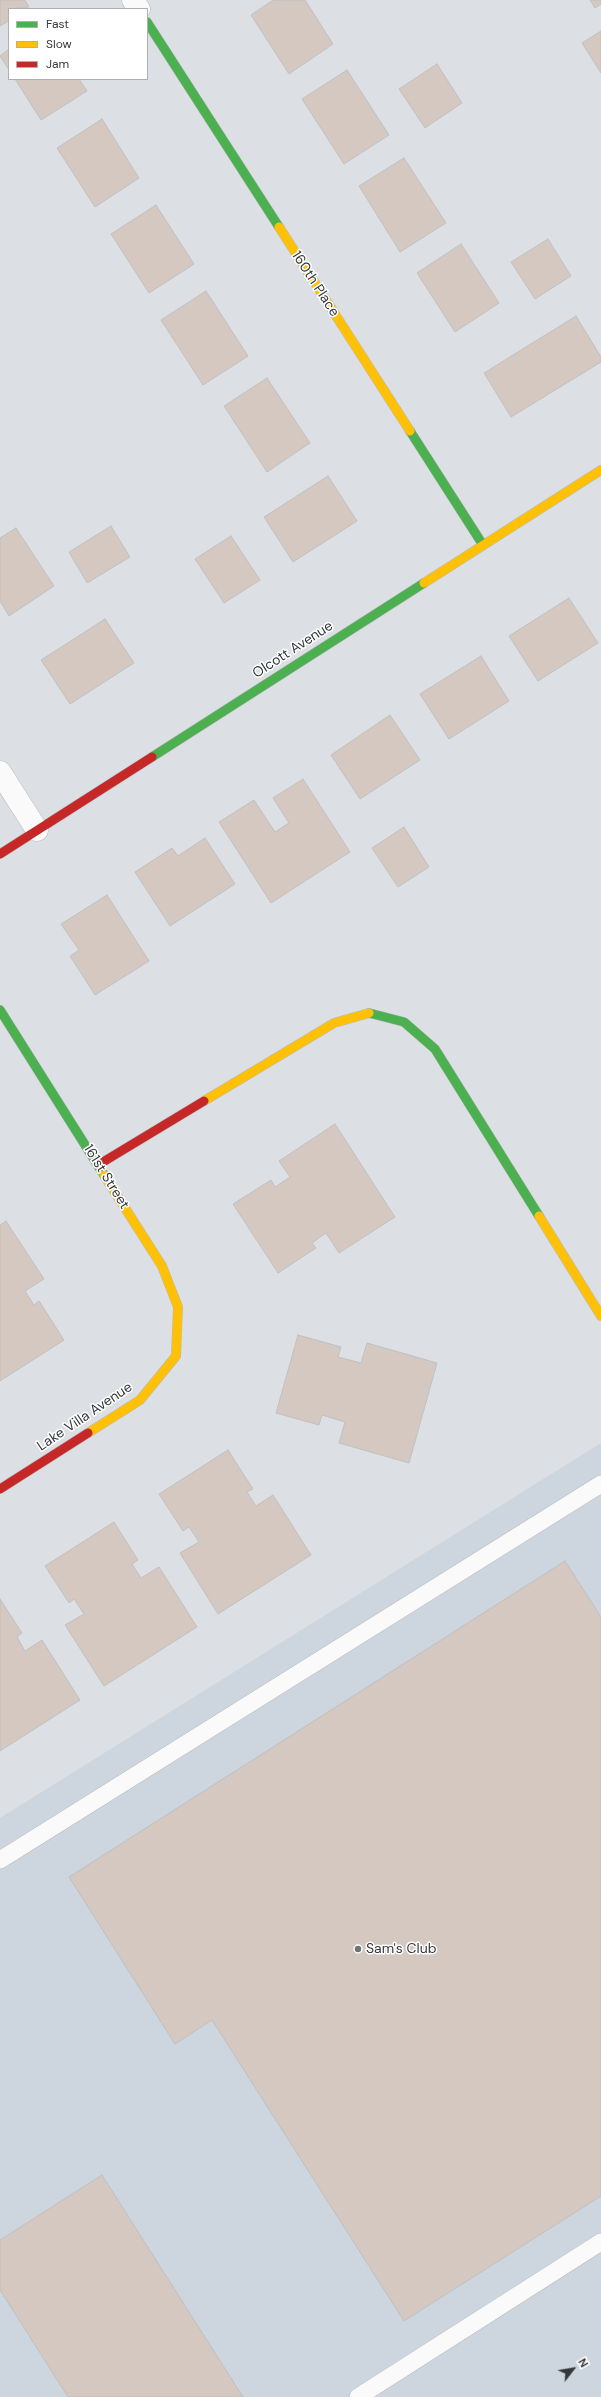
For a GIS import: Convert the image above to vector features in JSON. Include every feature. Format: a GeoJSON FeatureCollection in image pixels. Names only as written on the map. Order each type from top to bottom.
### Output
{"type":"FeatureCollection","features":[{"type":"Feature","properties":{"kind":"street","name":"160th Place"},"geometry":{"type":"LineString","coordinates":[[148,24],[483,545]]}},
{"type":"Feature","properties":{"kind":"street","name":"Olcott Avenue"},"geometry":{"type":"LineString","coordinates":[[0,854],[601,470]]}},
{"type":"Feature","properties":{"kind":"street"},"geometry":{"type":"LineString","coordinates":[[0,772],[37,830]]}},
{"type":"Feature","properties":{"kind":"street","name":"161st Street"},"geometry":{"type":"LineString","coordinates":[[0,1010],[162,1266],[178,1307],[176,1356]]}},
{"type":"Feature","properties":{"kind":"street"},"geometry":{"type":"LineString","coordinates":[[98,1165],[334,1023],[367,1014],[404,1022],[435,1049],[601,1316]]}},
{"type":"Feature","properties":{"kind":"street","name":"Lake Villa Avenue"},"geometry":{"type":"LineString","coordinates":[[0,1489],[140,1400],[176,1356]]}},
{"type":"Feature","properties":{"kind":"lane"},"geometry":{"type":"LineString","coordinates":[[0,1860],[601,1484]]}},
{"type":"Feature","properties":{"kind":"lane"},"geometry":{"type":"LineString","coordinates":[[358,2397],[601,2242]]}},
{"type":"Feature","properties":{"kind":"shaded area"},"geometry":{"type":"Polygon","coordinates":[[[601,1443],[601,2397],[0,2397],[0,1818],[601,1443]]]}},
{"type":"Feature","properties":{"kind":"building"},"geometry":{"type":"Polygon","coordinates":[[[0,0],[25,0],[29,7],[8,8],[8,22],[0,26],[0,0]]]}},
{"type":"Feature","properties":{"kind":"building"},"geometry":{"type":"Polygon","coordinates":[[[273,0],[305,0],[333,44],[289,74],[251,15],[273,0]]]}},
{"type":"Feature","properties":{"kind":"building"},"geometry":{"type":"Polygon","coordinates":[[[590,0],[601,0],[601,4],[595,8],[590,0]]]}},
{"type":"Feature","properties":{"kind":"building"},"geometry":{"type":"Polygon","coordinates":[[[601,31],[601,73],[582,43],[601,31]]]}},
{"type":"Feature","properties":{"kind":"building"},"geometry":{"type":"Polygon","coordinates":[[[8,50],[8,68],[0,56],[8,50]]]}},
{"type":"Feature","properties":{"kind":"building"},"geometry":{"type":"Polygon","coordinates":[[[437,64],[462,103],[425,128],[399,89],[437,64]]]}},
{"type":"Feature","properties":{"kind":"building"},"geometry":{"type":"Polygon","coordinates":[[[347,70],[389,135],[344,164],[302,99],[347,70]]]}},
{"type":"Feature","properties":{"kind":"building"},"geometry":{"type":"Polygon","coordinates":[[[16,80],[80,80],[87,91],[41,120],[16,80]]]}},
{"type":"Feature","properties":{"kind":"building"},"geometry":{"type":"Polygon","coordinates":[[[102,119],[139,178],[95,207],[57,148],[102,119]]]}},
{"type":"Feature","properties":{"kind":"building"},"geometry":{"type":"Polygon","coordinates":[[[404,158],[446,223],[400,252],[359,186],[404,158]]]}},
{"type":"Feature","properties":{"kind":"building"},"geometry":{"type":"Polygon","coordinates":[[[156,205],[194,264],[149,293],[111,234],[156,205]]]}},
{"type":"Feature","properties":{"kind":"building"},"geometry":{"type":"Polygon","coordinates":[[[548,239],[571,276],[535,299],[511,262],[548,239]]]}},
{"type":"Feature","properties":{"kind":"building"},"geometry":{"type":"Polygon","coordinates":[[[461,244],[499,303],[455,332],[417,273],[461,244]]]}},
{"type":"Feature","properties":{"kind":"building"},"geometry":{"type":"Polygon","coordinates":[[[206,291],[248,356],[203,385],[161,320],[206,291]]]}},
{"type":"Feature","properties":{"kind":"building"},"geometry":{"type":"Polygon","coordinates":[[[576,316],[601,357],[601,362],[511,417],[484,373],[576,316]]]}},
{"type":"Feature","properties":{"kind":"building"},"geometry":{"type":"Polygon","coordinates":[[[267,378],[310,443],[267,472],[224,406],[267,378]]]}},
{"type":"Feature","properties":{"kind":"building"},"geometry":{"type":"Polygon","coordinates":[[[328,476],[357,521],[293,562],[264,517],[328,476]]]}},
{"type":"Feature","properties":{"kind":"building"},"geometry":{"type":"Polygon","coordinates":[[[111,526],[130,557],[87,583],[69,552],[111,526]]]}},
{"type":"Feature","properties":{"kind":"building"},"geometry":{"type":"Polygon","coordinates":[[[16,528],[54,586],[9,616],[0,601],[0,538],[16,528]]]}},
{"type":"Feature","properties":{"kind":"building"},"geometry":{"type":"Polygon","coordinates":[[[231,536],[260,580],[224,603],[195,559],[231,536]]]}},
{"type":"Feature","properties":{"kind":"building"},"geometry":{"type":"Polygon","coordinates":[[[569,598],[598,643],[538,681],[509,636],[569,598]]]}},
{"type":"Feature","properties":{"kind":"building"},"geometry":{"type":"Polygon","coordinates":[[[105,619],[134,663],[70,704],[41,660],[105,619]]]}},
{"type":"Feature","properties":{"kind":"building"},"geometry":{"type":"Polygon","coordinates":[[[481,656],[509,701],[449,739],[420,694],[481,656]]]}},
{"type":"Feature","properties":{"kind":"building"},"geometry":{"type":"Polygon","coordinates":[[[390,715],[420,760],[360,799],[331,755],[390,715]]]}},
{"type":"Feature","properties":{"kind":"building"},"geometry":{"type":"Polygon","coordinates":[[[303,779],[350,852],[271,903],[219,822],[254,800],[275,832],[289,823],[273,798],[303,779]]]}},
{"type":"Feature","properties":{"kind":"building"},"geometry":{"type":"Polygon","coordinates":[[[404,827],[429,867],[398,887],[372,848],[404,827]]]}},
{"type":"Feature","properties":{"kind":"building"},"geometry":{"type":"Polygon","coordinates":[[[205,838],[235,884],[170,926],[135,872],[172,848],[178,856],[205,838]]]}},
{"type":"Feature","properties":{"kind":"building"},"geometry":{"type":"Polygon","coordinates":[[[107,895],[149,961],[95,995],[70,956],[79,950],[61,924],[107,895]]]}},
{"type":"Feature","properties":{"kind":"building"},"geometry":{"type":"Polygon","coordinates":[[[335,1124],[395,1217],[339,1253],[326,1233],[312,1243],[316,1248],[278,1273],[233,1204],[271,1180],[275,1187],[290,1177],[279,1161],[335,1124]]]}},
{"type":"Feature","properties":{"kind":"building"},"geometry":{"type":"Polygon","coordinates":[[[6,1221],[44,1279],[25,1291],[34,1305],[39,1301],[64,1340],[0,1381],[0,1225],[6,1221]]]}},
{"type":"Feature","properties":{"kind":"building"},"geometry":{"type":"Polygon","coordinates":[[[298,1335],[341,1347],[338,1357],[361,1363],[367,1343],[437,1363],[409,1463],[339,1443],[345,1422],[322,1415],[319,1425],[276,1413],[298,1335]]]}},
{"type":"Feature","properties":{"kind":"building"},"geometry":{"type":"Polygon","coordinates":[[[228,1450],[253,1489],[247,1492],[256,1506],[273,1495],[311,1555],[218,1614],[180,1553],[199,1542],[189,1527],[183,1531],[159,1494],[228,1450]]]}},
{"type":"Feature","properties":{"kind":"building"},"geometry":{"type":"Polygon","coordinates":[[[114,1522],[138,1560],[132,1564],[141,1578],[159,1567],[197,1627],[104,1686],[65,1625],[84,1614],[74,1599],[69,1603],[45,1566],[114,1522]]]}},
{"type":"Feature","properties":{"kind":"building","name":"Sam's Club"},"geometry":{"type":"Polygon","coordinates":[[[565,1561],[601,1617],[601,2196],[404,2321],[212,2020],[175,2044],[69,1877],[565,1561]]]}},
{"type":"Feature","properties":{"kind":"building"},"geometry":{"type":"Polygon","coordinates":[[[0,1599],[22,1633],[17,1637],[25,1651],[42,1640],[80,1700],[0,1751],[0,1599]]]}},
{"type":"Feature","properties":{"kind":"building"},"geometry":{"type":"Polygon","coordinates":[[[102,2175],[243,2397],[68,2397],[0,2290],[0,2240],[102,2175]]]}},
{"type":"Feature","properties":{"kind":"traffic: fast"},"geometry":{"type":"LineString","coordinates":[[148,24],[279,227]]}},
{"type":"Feature","properties":{"kind":"traffic: fast"},"geometry":{"type":"LineString","coordinates":[[410,431],[483,545]]}},
{"type":"Feature","properties":{"kind":"traffic: fast"},"geometry":{"type":"LineString","coordinates":[[152,757],[424,583]]}},
{"type":"Feature","properties":{"kind":"traffic: fast"},"geometry":{"type":"LineString","coordinates":[[0,1010],[104,1175]]}},
{"type":"Feature","properties":{"kind":"traffic: fast"},"geometry":{"type":"LineString","coordinates":[[369,1013],[404,1022],[435,1049],[539,1216]]}},
{"type":"Feature","properties":{"kind":"traffic: slow"},"geometry":{"type":"LineString","coordinates":[[279,227],[410,431]]}},
{"type":"Feature","properties":{"kind":"traffic: slow"},"geometry":{"type":"LineString","coordinates":[[424,583],[601,470]]}},
{"type":"Feature","properties":{"kind":"traffic: slow"},"geometry":{"type":"LineString","coordinates":[[204,1101],[334,1023],[369,1013]]}},
{"type":"Feature","properties":{"kind":"traffic: slow"},"geometry":{"type":"LineString","coordinates":[[88,1433],[140,1400],[176,1356],[178,1307],[162,1266],[104,1175]]}},
{"type":"Feature","properties":{"kind":"traffic: slow"},"geometry":{"type":"LineString","coordinates":[[539,1216],[601,1316]]}},
{"type":"Feature","properties":{"kind":"traffic: jam"},"geometry":{"type":"LineString","coordinates":[[0,854],[152,757]]}},
{"type":"Feature","properties":{"kind":"traffic: jam"},"geometry":{"type":"LineString","coordinates":[[98,1165],[204,1101]]}},
{"type":"Feature","properties":{"kind":"traffic: jam"},"geometry":{"type":"LineString","coordinates":[[0,1489],[88,1433]]}},
{"type":"Feature","properties":{"kind":"place","name":"Sam's Club"},"geometry":{"type":"Point","coordinates":[358,1949]}}]}
